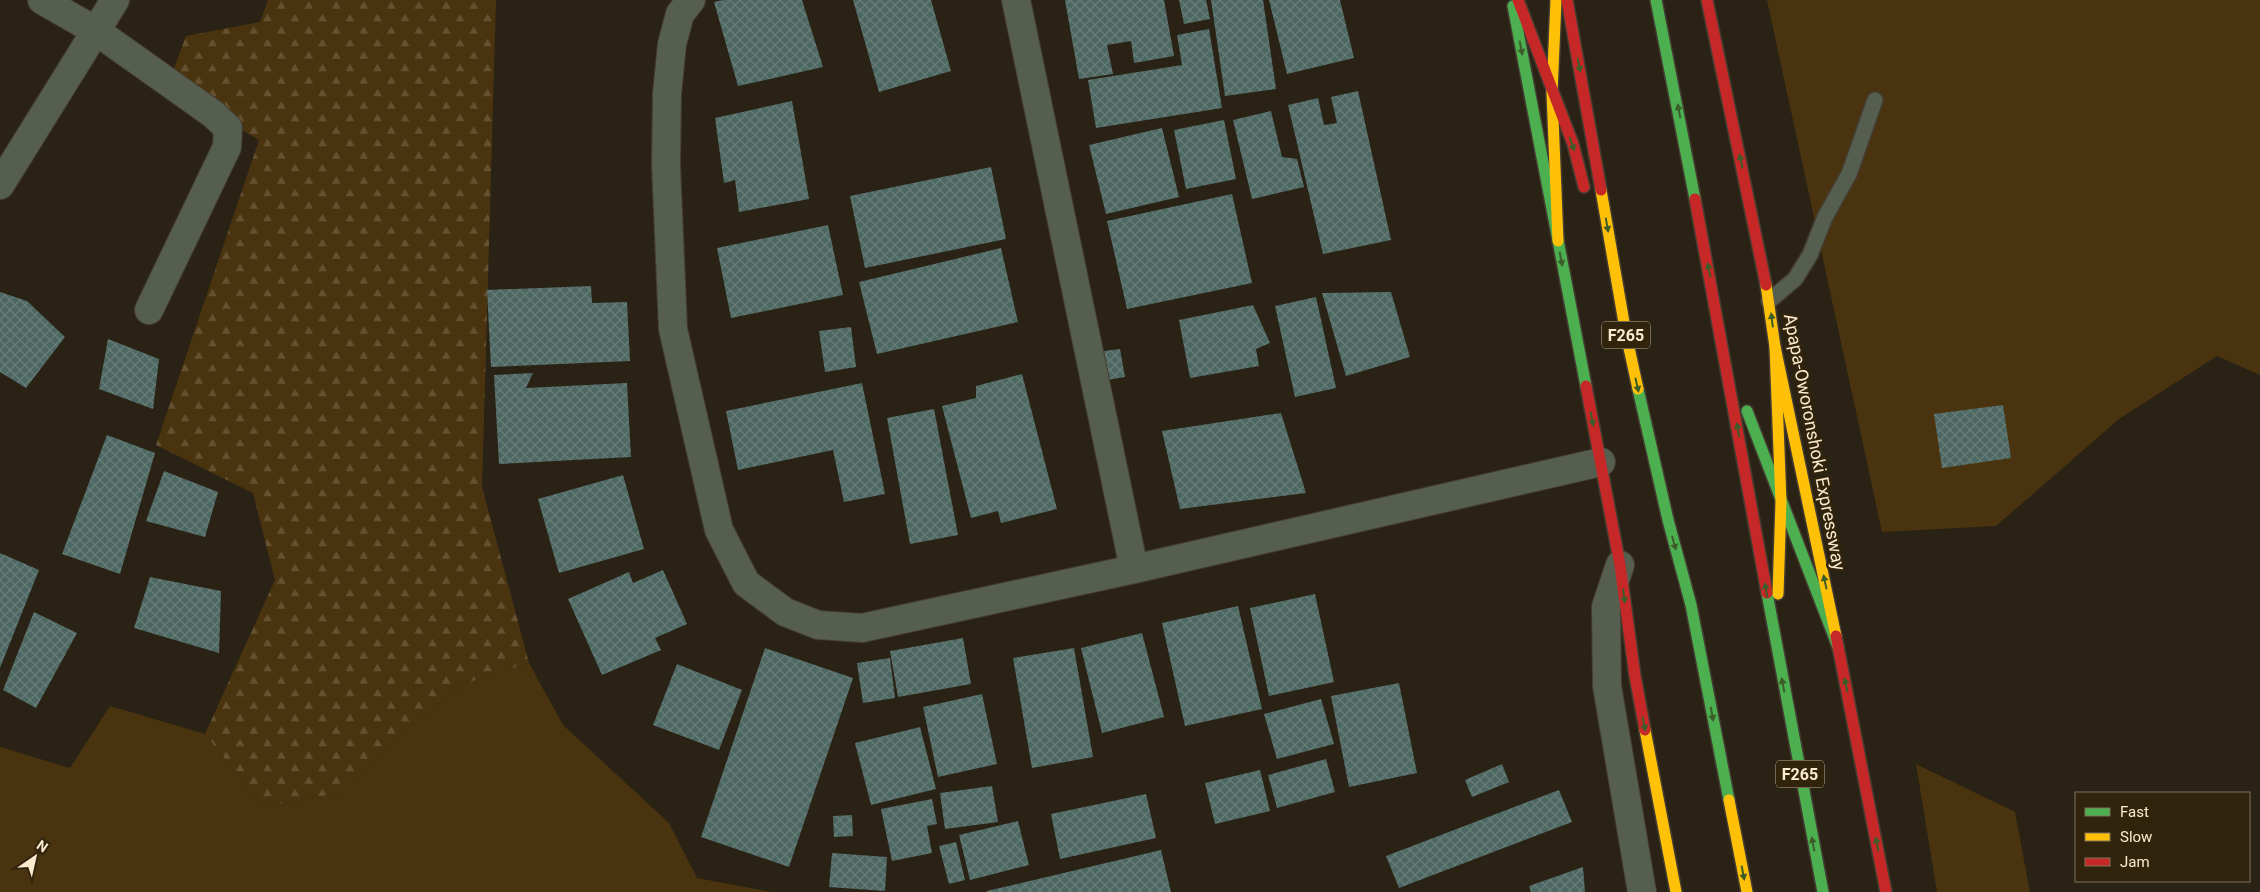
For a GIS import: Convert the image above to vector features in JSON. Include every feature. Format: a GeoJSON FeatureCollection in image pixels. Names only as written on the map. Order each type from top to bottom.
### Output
{"type":"FeatureCollection","features":[{"type":"Feature","properties":{"kind":"main road"},"geometry":{"type":"LineString","coordinates":[[1512,0],[1620,565],[1635,676],[1676,892]]}},
{"type":"Feature","properties":{"kind":"main road"},"geometry":{"type":"LineString","coordinates":[[1518,0],[1572,144],[1588,201]]}},
{"type":"Feature","properties":{"kind":"main road"},"geometry":{"type":"LineString","coordinates":[[1556,0],[1552,93],[1558,241]]}},
{"type":"Feature","properties":{"kind":"main road","name":"F265"},"geometry":{"type":"LineString","coordinates":[[1568,0],[1626,334],[1668,520],[1691,605],[1747,892]]}},
{"type":"Feature","properties":{"kind":"main road","name":"F265"},"geometry":{"type":"LineString","coordinates":[[1656,0],[1669,58],[1723,345],[1777,656],[1823,892]]}},
{"type":"Feature","properties":{"kind":"main road","name":"Apapa-Oworonshoki Expressway"},"geometry":{"type":"LineString","coordinates":[[1707,0],[1769,300],[1775,347],[1838,647],[1886,892]]}},
{"type":"Feature","properties":{"kind":"main road"},"geometry":{"type":"LineString","coordinates":[[1594,220],[1626,334]]}},
{"type":"Feature","properties":{"kind":"main road"},"geometry":{"type":"LineString","coordinates":[[1723,345],[1780,502],[1838,647]]}},
{"type":"Feature","properties":{"kind":"main road"},"geometry":{"type":"LineString","coordinates":[[1775,347],[1780,502],[1777,656]]}},
{"type":"Feature","properties":{"kind":"street"},"geometry":{"type":"LineString","coordinates":[[42,0],[96,32],[213,114],[228,128],[227,147],[149,310]]}},
{"type":"Feature","properties":{"kind":"street"},"geometry":{"type":"LineString","coordinates":[[0,185],[115,0]]}},
{"type":"Feature","properties":{"kind":"street"},"geometry":{"type":"LineString","coordinates":[[692,0],[680,14],[672,44],[667,94],[666,165],[673,329],[719,530],[746,583],[785,612],[818,626],[862,628],[1134,569],[1601,462]]}},
{"type":"Feature","properties":{"kind":"street"},"geometry":{"type":"LineString","coordinates":[[1016,0],[1134,569]]}},
{"type":"Feature","properties":{"kind":"street"},"geometry":{"type":"LineString","coordinates":[[1620,565],[1606,607],[1607,686],[1642,892]]}},
{"type":"Feature","properties":{"kind":"lane"},"geometry":{"type":"LineString","coordinates":[[1769,300],[1795,278],[1810,254],[1825,217],[1849,174],[1875,100]]}},
{"type":"Feature","properties":{"kind":"green space"},"geometry":{"type":"Polygon","coordinates":[[[268,0],[496,0],[482,487],[529,663],[466,683],[404,731],[349,791],[263,807],[205,734],[275,580],[253,493],[156,445],[259,140],[168,85],[186,36],[260,22],[268,0]]]}},
{"type":"Feature","properties":{"kind":"green space"},"geometry":{"type":"Polygon","coordinates":[[[1767,0],[2260,0],[2260,375],[2217,356],[2119,419],[1996,526],[1882,532],[1767,0]]]}},
{"type":"Feature","properties":{"kind":"green space"},"geometry":{"type":"Polygon","coordinates":[[[529,663],[563,725],[669,823],[697,878],[772,892],[0,892],[0,747],[70,768],[110,706],[205,734],[263,807],[349,791],[404,731],[466,683],[529,663]]]}},
{"type":"Feature","properties":{"kind":"green space"},"geometry":{"type":"Polygon","coordinates":[[[1916,764],[2015,812],[2030,892],[1937,892],[1916,764]]]}},
{"type":"Feature","properties":{"kind":"building"},"geometry":{"type":"Polygon","coordinates":[[[723,0],[802,0],[823,67],[738,86],[714,2],[723,0]]]}},
{"type":"Feature","properties":{"kind":"building"},"geometry":{"type":"Polygon","coordinates":[[[853,0],[931,0],[951,71],[879,92],[853,0]]]}},
{"type":"Feature","properties":{"kind":"building"},"geometry":{"type":"Polygon","coordinates":[[[1065,0],[1164,0],[1174,56],[1134,63],[1131,41],[1107,45],[1113,74],[1079,79],[1065,0]]]}},
{"type":"Feature","properties":{"kind":"building"},"geometry":{"type":"Polygon","coordinates":[[[1179,0],[1206,0],[1210,19],[1184,24],[1179,0]]]}},
{"type":"Feature","properties":{"kind":"building"},"geometry":{"type":"Polygon","coordinates":[[[1211,0],[1263,0],[1276,89],[1225,96],[1211,0]]]}},
{"type":"Feature","properties":{"kind":"building"},"geometry":{"type":"Polygon","coordinates":[[[1269,0],[1340,0],[1354,58],[1287,74],[1269,0]]]}},
{"type":"Feature","properties":{"kind":"building"},"geometry":{"type":"Polygon","coordinates":[[[1209,29],[1222,108],[1096,128],[1088,80],[1182,65],[1177,35],[1209,29]]]}},
{"type":"Feature","properties":{"kind":"building"},"geometry":{"type":"Polygon","coordinates":[[[1358,91],[1391,240],[1323,254],[1288,105],[1318,98],[1324,125],[1337,123],[1331,97],[1358,91]]]}},
{"type":"Feature","properties":{"kind":"building"},"geometry":{"type":"Polygon","coordinates":[[[792,101],[809,199],[739,212],[735,180],[724,183],[715,118],[792,101]]]}},
{"type":"Feature","properties":{"kind":"building"},"geometry":{"type":"Polygon","coordinates":[[[1271,111],[1282,157],[1297,159],[1304,187],[1252,199],[1233,120],[1271,111]]]}},
{"type":"Feature","properties":{"kind":"building"},"geometry":{"type":"Polygon","coordinates":[[[1224,120],[1236,179],[1186,189],[1174,130],[1224,120]]]}},
{"type":"Feature","properties":{"kind":"building"},"geometry":{"type":"Polygon","coordinates":[[[1162,128],[1179,197],[1106,214],[1089,145],[1162,128]]]}},
{"type":"Feature","properties":{"kind":"building"},"geometry":{"type":"Polygon","coordinates":[[[991,167],[1006,239],[865,268],[850,196],[991,167]]]}},
{"type":"Feature","properties":{"kind":"building"},"geometry":{"type":"Polygon","coordinates":[[[1232,194],[1252,283],[1127,309],[1107,221],[1232,194]]]}},
{"type":"Feature","properties":{"kind":"building"},"geometry":{"type":"Polygon","coordinates":[[[828,225],[843,295],[731,318],[717,248],[828,225]]]}},
{"type":"Feature","properties":{"kind":"building"},"geometry":{"type":"Polygon","coordinates":[[[1001,248],[1018,322],[877,354],[859,282],[1001,248]]]}},
{"type":"Feature","properties":{"kind":"building"},"geometry":{"type":"Polygon","coordinates":[[[591,286],[592,303],[627,302],[630,361],[491,367],[487,290],[591,286]]]}},
{"type":"Feature","properties":{"kind":"building"},"geometry":{"type":"Polygon","coordinates":[[[0,292],[27,301],[65,337],[26,388],[0,372],[0,292]]]}},
{"type":"Feature","properties":{"kind":"building"},"geometry":{"type":"Polygon","coordinates":[[[1391,292],[1410,357],[1346,376],[1322,293],[1391,292]]]}},
{"type":"Feature","properties":{"kind":"building"},"geometry":{"type":"Polygon","coordinates":[[[1316,297],[1336,388],[1295,397],[1275,306],[1316,297]]]}},
{"type":"Feature","properties":{"kind":"building"},"geometry":{"type":"Polygon","coordinates":[[[1253,305],[1270,343],[1256,349],[1259,366],[1190,378],[1179,320],[1253,305]]]}},
{"type":"Feature","properties":{"kind":"building"},"geometry":{"type":"Polygon","coordinates":[[[851,327],[856,367],[825,372],[819,331],[851,327]]]}},
{"type":"Feature","properties":{"kind":"building"},"geometry":{"type":"Polygon","coordinates":[[[108,339],[159,359],[153,409],[99,389],[108,339]]]}},
{"type":"Feature","properties":{"kind":"building"},"geometry":{"type":"Polygon","coordinates":[[[1120,349],[1125,377],[1101,381],[1097,352],[1120,349]]]}},
{"type":"Feature","properties":{"kind":"building"},"geometry":{"type":"Polygon","coordinates":[[[533,373],[526,388],[627,383],[631,457],[499,464],[494,375],[533,373]]]}},
{"type":"Feature","properties":{"kind":"building"},"geometry":{"type":"Polygon","coordinates":[[[1022,374],[1057,509],[1001,523],[998,511],[971,518],[942,406],[976,398],[976,386],[1022,374]]]}},
{"type":"Feature","properties":{"kind":"building"},"geometry":{"type":"Polygon","coordinates":[[[862,383],[885,494],[844,502],[833,450],[738,470],[726,411],[862,383]]]}},
{"type":"Feature","properties":{"kind":"building"},"geometry":{"type":"Polygon","coordinates":[[[2003,405],[2011,458],[1942,468],[1934,414],[2003,405]]]}},
{"type":"Feature","properties":{"kind":"building"},"geometry":{"type":"Polygon","coordinates":[[[934,409],[958,535],[910,544],[887,418],[934,409]]]}},
{"type":"Feature","properties":{"kind":"building"},"geometry":{"type":"Polygon","coordinates":[[[1281,413],[1306,493],[1180,509],[1162,431],[1281,413]]]}},
{"type":"Feature","properties":{"kind":"building"},"geometry":{"type":"Polygon","coordinates":[[[107,435],[155,453],[120,574],[62,554],[107,435]]]}},
{"type":"Feature","properties":{"kind":"building"},"geometry":{"type":"Polygon","coordinates":[[[164,471],[218,492],[205,537],[146,521],[164,471]]]}},
{"type":"Feature","properties":{"kind":"building"},"geometry":{"type":"Polygon","coordinates":[[[623,475],[644,549],[559,573],[538,499],[623,475]]]}},
{"type":"Feature","properties":{"kind":"building"},"geometry":{"type":"Polygon","coordinates":[[[0,553],[39,570],[0,668],[0,553]]]}},
{"type":"Feature","properties":{"kind":"building"},"geometry":{"type":"Polygon","coordinates":[[[663,570],[687,624],[655,638],[661,650],[602,675],[568,599],[629,572],[633,583],[663,570]]]}},
{"type":"Feature","properties":{"kind":"building"},"geometry":{"type":"Polygon","coordinates":[[[150,577],[221,591],[219,653],[134,628],[150,577]]]}},
{"type":"Feature","properties":{"kind":"building"},"geometry":{"type":"Polygon","coordinates":[[[1315,594],[1334,682],[1269,696],[1250,608],[1315,594]]]}},
{"type":"Feature","properties":{"kind":"building"},"geometry":{"type":"Polygon","coordinates":[[[1238,606],[1262,709],[1185,726],[1162,623],[1238,606]]]}},
{"type":"Feature","properties":{"kind":"building"},"geometry":{"type":"Polygon","coordinates":[[[34,612],[77,633],[36,708],[3,690],[34,612]]]}},
{"type":"Feature","properties":{"kind":"building"},"geometry":{"type":"Polygon","coordinates":[[[1142,633],[1164,717],[1102,733],[1081,648],[1142,633]]]}},
{"type":"Feature","properties":{"kind":"building"},"geometry":{"type":"Polygon","coordinates":[[[963,638],[971,684],[898,697],[890,651],[963,638]]]}},
{"type":"Feature","properties":{"kind":"building"},"geometry":{"type":"Polygon","coordinates":[[[765,648],[853,678],[789,867],[701,837],[765,648]]]}},
{"type":"Feature","properties":{"kind":"building"},"geometry":{"type":"Polygon","coordinates":[[[1074,648],[1093,757],[1032,768],[1013,658],[1074,648]]]}},
{"type":"Feature","properties":{"kind":"building"},"geometry":{"type":"Polygon","coordinates":[[[890,658],[895,698],[863,703],[857,663],[890,658]]]}},
{"type":"Feature","properties":{"kind":"building"},"geometry":{"type":"Polygon","coordinates":[[[677,664],[742,690],[719,750],[653,725],[677,664]]]}},
{"type":"Feature","properties":{"kind":"building"},"geometry":{"type":"Polygon","coordinates":[[[1399,683],[1417,773],[1349,787],[1331,696],[1399,683]]]}},
{"type":"Feature","properties":{"kind":"building"},"geometry":{"type":"Polygon","coordinates":[[[982,694],[997,764],[938,777],[923,707],[982,694]]]}},
{"type":"Feature","properties":{"kind":"building"},"geometry":{"type":"Polygon","coordinates":[[[1321,699],[1334,744],[1277,759],[1264,714],[1321,699]]]}},
{"type":"Feature","properties":{"kind":"building"},"geometry":{"type":"Polygon","coordinates":[[[920,727],[936,789],[871,805],[855,743],[920,727]]]}},
{"type":"Feature","properties":{"kind":"building"},"geometry":{"type":"Polygon","coordinates":[[[1326,759],[1335,792],[1277,808],[1268,775],[1326,759]]]}},
{"type":"Feature","properties":{"kind":"building"},"geometry":{"type":"Polygon","coordinates":[[[1502,764],[1509,782],[1472,797],[1465,780],[1502,764]]]}},
{"type":"Feature","properties":{"kind":"building"},"geometry":{"type":"Polygon","coordinates":[[[1260,770],[1270,811],[1215,824],[1205,783],[1260,770]]]}},
{"type":"Feature","properties":{"kind":"building"},"geometry":{"type":"Polygon","coordinates":[[[992,786],[998,822],[945,829],[940,793],[992,786]]]}},
{"type":"Feature","properties":{"kind":"building"},"geometry":{"type":"Polygon","coordinates":[[[1559,790],[1572,822],[1399,888],[1386,856],[1559,790]]]}},
{"type":"Feature","properties":{"kind":"building"},"geometry":{"type":"Polygon","coordinates":[[[1146,794],[1156,838],[1060,859],[1051,814],[1146,794]]]}},
{"type":"Feature","properties":{"kind":"building"},"geometry":{"type":"Polygon","coordinates":[[[932,799],[937,824],[927,826],[932,853],[892,861],[881,809],[932,799]]]}},
{"type":"Feature","properties":{"kind":"building"},"geometry":{"type":"Polygon","coordinates":[[[852,815],[853,836],[834,837],[833,816],[852,815]]]}},
{"type":"Feature","properties":{"kind":"building"},"geometry":{"type":"Polygon","coordinates":[[[1018,821],[1029,865],[970,880],[959,835],[1018,821]]]}},
{"type":"Feature","properties":{"kind":"building"},"geometry":{"type":"Polygon","coordinates":[[[956,842],[965,880],[949,884],[939,846],[956,842]]]}},
{"type":"Feature","properties":{"kind":"building"},"geometry":{"type":"Polygon","coordinates":[[[1161,850],[1171,892],[987,892],[987,891],[1161,850]]]}},
{"type":"Feature","properties":{"kind":"building"},"geometry":{"type":"Polygon","coordinates":[[[832,853],[887,857],[885,891],[829,887],[832,853]]]}},
{"type":"Feature","properties":{"kind":"building"},"geometry":{"type":"Polygon","coordinates":[[[1583,867],[1585,892],[1531,892],[1529,886],[1583,867]]]}},
{"type":"Feature","properties":{"kind":"traffic: fast"},"geometry":{"type":"LineString","coordinates":[[1656,0],[1695,199]]}},
{"type":"Feature","properties":{"kind":"traffic: fast"},"geometry":{"type":"LineString","coordinates":[[1513,6],[1586,386]]}},
{"type":"Feature","properties":{"kind":"traffic: fast"},"geometry":{"type":"LineString","coordinates":[[1638,389],[1668,520],[1691,605],[1729,800]]}},
{"type":"Feature","properties":{"kind":"traffic: fast"},"geometry":{"type":"LineString","coordinates":[[1747,411],[1838,647]]}},
{"type":"Feature","properties":{"kind":"traffic: fast"},"geometry":{"type":"LineString","coordinates":[[1767,593],[1823,892]]}},
{"type":"Feature","properties":{"kind":"traffic: slow"},"geometry":{"type":"LineString","coordinates":[[1556,0],[1552,93],[1558,241]]}},
{"type":"Feature","properties":{"kind":"traffic: slow"},"geometry":{"type":"LineString","coordinates":[[1601,190],[1626,334],[1638,389]]}},
{"type":"Feature","properties":{"kind":"traffic: slow"},"geometry":{"type":"LineString","coordinates":[[1766,285],[1775,347],[1836,636]]}},
{"type":"Feature","properties":{"kind":"traffic: slow"},"geometry":{"type":"LineString","coordinates":[[1775,347],[1781,502],[1778,594]]}},
{"type":"Feature","properties":{"kind":"traffic: slow"},"geometry":{"type":"LineString","coordinates":[[1645,730],[1676,892]]}},
{"type":"Feature","properties":{"kind":"traffic: slow"},"geometry":{"type":"LineString","coordinates":[[1729,800],[1747,892]]}},
{"type":"Feature","properties":{"kind":"traffic: jam"},"geometry":{"type":"LineString","coordinates":[[1518,0],[1573,144],[1584,187]]}},
{"type":"Feature","properties":{"kind":"traffic: jam"},"geometry":{"type":"LineString","coordinates":[[1567,0],[1601,190]]}},
{"type":"Feature","properties":{"kind":"traffic: jam"},"geometry":{"type":"LineString","coordinates":[[1707,0],[1766,285]]}},
{"type":"Feature","properties":{"kind":"traffic: jam"},"geometry":{"type":"LineString","coordinates":[[1695,199],[1767,593]]}},
{"type":"Feature","properties":{"kind":"traffic: jam"},"geometry":{"type":"LineString","coordinates":[[1586,386],[1620,565],[1635,676],[1645,730]]}},
{"type":"Feature","properties":{"kind":"traffic: jam"},"geometry":{"type":"LineString","coordinates":[[1836,636],[1886,892]]}}]}
